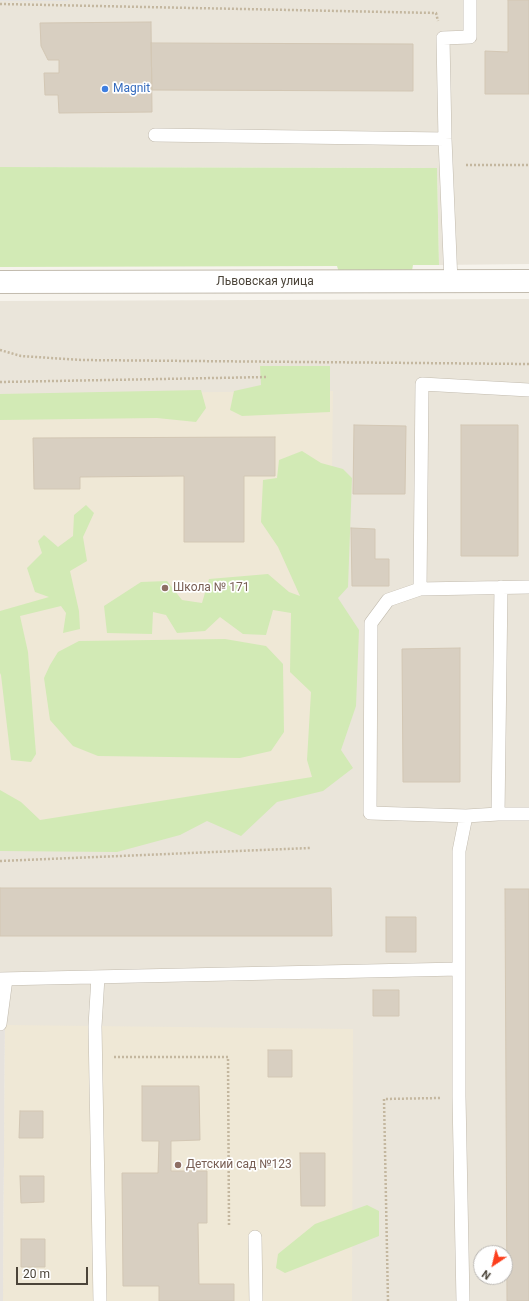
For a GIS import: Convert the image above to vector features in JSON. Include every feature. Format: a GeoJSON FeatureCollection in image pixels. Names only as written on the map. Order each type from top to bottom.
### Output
{"type":"FeatureCollection","features":[{"type":"Feature","properties":{"kind":"street","name":"Львовская улица"},"geometry":{"type":"LineString","coordinates":[[0,282],[529,281]]}},
{"type":"Feature","properties":{"kind":"lane"},"geometry":{"type":"LineString","coordinates":[[450,282],[443,38],[470,37],[470,0]]}},
{"type":"Feature","properties":{"kind":"lane"},"geometry":{"type":"LineString","coordinates":[[155,135],[445,139]]}},
{"type":"Feature","properties":{"kind":"lane"},"geometry":{"type":"LineString","coordinates":[[420,589],[422,384],[529,390]]}},
{"type":"Feature","properties":{"kind":"lane"},"geometry":{"type":"LineString","coordinates":[[498,814],[501,587]]}},
{"type":"Feature","properties":{"kind":"lane"},"geometry":{"type":"LineString","coordinates":[[529,587],[420,589],[388,600],[371,623],[370,813],[466,816],[529,814]]}},
{"type":"Feature","properties":{"kind":"lane"},"geometry":{"type":"LineString","coordinates":[[463,1301],[459,1097],[459,851],[466,816]]}},
{"type":"Feature","properties":{"kind":"lane"},"geometry":{"type":"LineString","coordinates":[[0,1024],[3,979],[459,968]]}},
{"type":"Feature","properties":{"kind":"lane"},"geometry":{"type":"LineString","coordinates":[[98,977],[95,1026],[100,1301]]}},
{"type":"Feature","properties":{"kind":"lane"},"geometry":{"type":"LineString","coordinates":[[255,1237],[256,1301]]}},
{"type":"Feature","properties":{"kind":"path"},"geometry":{"type":"LineString","coordinates":[[0,4],[436,13],[443,38]]}},
{"type":"Feature","properties":{"kind":"path"},"geometry":{"type":"LineString","coordinates":[[446,165],[529,165]]}},
{"type":"Feature","properties":{"kind":"path"},"geometry":{"type":"LineString","coordinates":[[0,350],[21,356],[81,360],[529,364]]}},
{"type":"Feature","properties":{"kind":"path"},"geometry":{"type":"LineString","coordinates":[[0,382],[268,377]]}},
{"type":"Feature","properties":{"kind":"path"},"geometry":{"type":"LineString","coordinates":[[0,861],[310,848]]}},
{"type":"Feature","properties":{"kind":"path"},"geometry":{"type":"LineString","coordinates":[[96,1057],[228,1057],[229,1226]]}},
{"type":"Feature","properties":{"kind":"path"},"geometry":{"type":"LineString","coordinates":[[388,1301],[384,1099],[459,1097]]}},
{"type":"Feature","properties":{"kind":"shaded area"},"geometry":{"type":"Polygon","coordinates":[[[0,0],[529,0],[529,264],[439,265],[437,168],[0,167],[0,0]]]}},
{"type":"Feature","properties":{"kind":"shaded area"},"geometry":{"type":"Polygon","coordinates":[[[68,0],[68,1],[0,1],[68,0]]]}},
{"type":"Feature","properties":{"kind":"shaded area"},"geometry":{"type":"Polygon","coordinates":[[[529,299],[529,1301],[3,1301],[5,1025],[0,1002],[0,301],[529,299]]]}},
{"type":"Feature","properties":{"kind":"shaded area","name":"Школа № 171"},"geometry":{"type":"Polygon","coordinates":[[[333,391],[328,781],[0,835],[0,394],[333,391]]]}},
{"type":"Feature","properties":{"kind":"shaded area"},"geometry":{"type":"Polygon","coordinates":[[[0,1002],[5,1025],[3,1301],[0,1301],[0,1002]]]}},
{"type":"Feature","properties":{"kind":"shaded area","name":"Детский сад №123"},"geometry":{"type":"Polygon","coordinates":[[[5,1025],[353,1029],[352,1301],[3,1301],[5,1025]]]}},
{"type":"Feature","properties":{"kind":"green space"},"geometry":{"type":"Polygon","coordinates":[[[0,167],[437,168],[439,265],[413,265],[411,276],[340,276],[337,266],[0,267],[0,167]]]}},
{"type":"Feature","properties":{"kind":"green space"},"geometry":{"type":"Polygon","coordinates":[[[260,366],[330,366],[330,412],[242,416],[230,410],[234,391],[261,385],[260,366]]]}},
{"type":"Feature","properties":{"kind":"green space"},"geometry":{"type":"Polygon","coordinates":[[[201,390],[206,408],[196,422],[157,418],[0,420],[0,394],[201,390]]]}},
{"type":"Feature","properties":{"kind":"green space"},"geometry":{"type":"Polygon","coordinates":[[[302,451],[321,463],[343,469],[352,478],[348,587],[338,598],[359,630],[356,706],[341,750],[353,768],[323,791],[277,802],[241,836],[207,821],[180,835],[117,852],[0,851],[0,790],[21,802],[40,820],[312,777],[307,760],[311,692],[290,672],[291,613],[273,610],[266,635],[243,634],[220,617],[205,631],[177,633],[166,615],[153,612],[152,634],[107,633],[104,606],[141,582],[167,581],[182,600],[202,603],[209,579],[268,574],[289,592],[300,596],[278,547],[261,522],[263,480],[277,478],[279,460],[302,451]]]}},
{"type":"Feature","properties":{"kind":"green space"},"geometry":{"type":"Polygon","coordinates":[[[86,505],[94,513],[83,537],[87,561],[70,571],[79,611],[80,629],[63,633],[66,613],[61,606],[20,616],[28,652],[36,754],[31,762],[11,760],[0,673],[0,611],[49,597],[35,592],[27,568],[42,553],[38,541],[44,535],[58,547],[73,536],[74,515],[86,505]]]}},
{"type":"Feature","properties":{"kind":"green space"},"geometry":{"type":"Polygon","coordinates":[[[225,639],[266,646],[283,664],[284,732],[271,751],[240,758],[98,756],[73,746],[50,720],[44,678],[58,652],[79,641],[225,639]]]}},
{"type":"Feature","properties":{"kind":"green space"},"geometry":{"type":"Polygon","coordinates":[[[367,1205],[379,1211],[379,1236],[285,1273],[276,1268],[278,1254],[315,1224],[367,1205]]]}},
{"type":"Feature","properties":{"kind":"building"},"geometry":{"type":"Polygon","coordinates":[[[508,0],[529,0],[529,94],[485,94],[485,51],[508,52],[508,0]]]}},
{"type":"Feature","properties":{"kind":"building"},"geometry":{"type":"Polygon","coordinates":[[[151,22],[152,112],[59,113],[58,95],[45,95],[44,73],[59,73],[59,60],[48,60],[41,46],[40,23],[151,22]]]}},
{"type":"Feature","properties":{"kind":"building"},"geometry":{"type":"Polygon","coordinates":[[[151,43],[413,44],[413,91],[152,90],[151,43]]]}},
{"type":"Feature","properties":{"kind":"building"},"geometry":{"type":"Polygon","coordinates":[[[354,425],[406,426],[405,494],[353,494],[354,425]]]}},
{"type":"Feature","properties":{"kind":"building"},"geometry":{"type":"Polygon","coordinates":[[[461,425],[518,425],[518,556],[461,556],[461,425]]]}},
{"type":"Feature","properties":{"kind":"building"},"geometry":{"type":"Polygon","coordinates":[[[275,437],[275,476],[244,476],[244,542],[184,542],[184,476],[80,477],[80,489],[34,489],[33,438],[275,437]]]}},
{"type":"Feature","properties":{"kind":"building"},"geometry":{"type":"Polygon","coordinates":[[[351,528],[375,529],[375,559],[389,559],[389,586],[352,586],[351,528]]]}},
{"type":"Feature","properties":{"kind":"building"},"geometry":{"type":"Polygon","coordinates":[[[460,648],[460,782],[403,782],[402,649],[460,648]]]}},
{"type":"Feature","properties":{"kind":"building"},"geometry":{"type":"Polygon","coordinates":[[[0,888],[331,888],[332,936],[0,936],[0,888]]]}},
{"type":"Feature","properties":{"kind":"building"},"geometry":{"type":"Polygon","coordinates":[[[505,889],[529,889],[529,1301],[507,1301],[507,1285],[513,1285],[513,1245],[507,1245],[505,889]]]}},
{"type":"Feature","properties":{"kind":"building"},"geometry":{"type":"Polygon","coordinates":[[[386,917],[416,917],[416,952],[386,952],[386,917]]]}},
{"type":"Feature","properties":{"kind":"building"},"geometry":{"type":"Polygon","coordinates":[[[373,990],[399,990],[399,1016],[373,1016],[373,990]]]}},
{"type":"Feature","properties":{"kind":"building"},"geometry":{"type":"Polygon","coordinates":[[[268,1050],[292,1050],[292,1077],[268,1077],[268,1050]]]}},
{"type":"Feature","properties":{"kind":"building"},"geometry":{"type":"Polygon","coordinates":[[[142,1086],[199,1086],[200,1140],[171,1141],[171,1171],[207,1171],[207,1223],[198,1223],[199,1284],[234,1284],[234,1301],[159,1301],[159,1286],[123,1286],[122,1173],[158,1173],[159,1141],[142,1141],[142,1086]]]}},
{"type":"Feature","properties":{"kind":"building"},"geometry":{"type":"Polygon","coordinates":[[[20,1111],[43,1111],[43,1138],[19,1138],[20,1111]]]}},
{"type":"Feature","properties":{"kind":"building"},"geometry":{"type":"Polygon","coordinates":[[[300,1153],[325,1153],[325,1206],[301,1206],[300,1153]]]}},
{"type":"Feature","properties":{"kind":"building"},"geometry":{"type":"Polygon","coordinates":[[[20,1176],[44,1176],[44,1202],[21,1203],[20,1176]]]}},
{"type":"Feature","properties":{"kind":"building"},"geometry":{"type":"Polygon","coordinates":[[[21,1239],[45,1239],[45,1267],[21,1267],[21,1239]]]}},
{"type":"Feature","properties":{"kind":"place","name":"Magnit"},"geometry":{"type":"Point","coordinates":[105,89]}},
{"type":"Feature","properties":{"kind":"place","name":"Школа № 171"},"geometry":{"type":"Point","coordinates":[165,588]}},
{"type":"Feature","properties":{"kind":"place","name":"Детский сад №123"},"geometry":{"type":"Point","coordinates":[178,1165]}}]}
